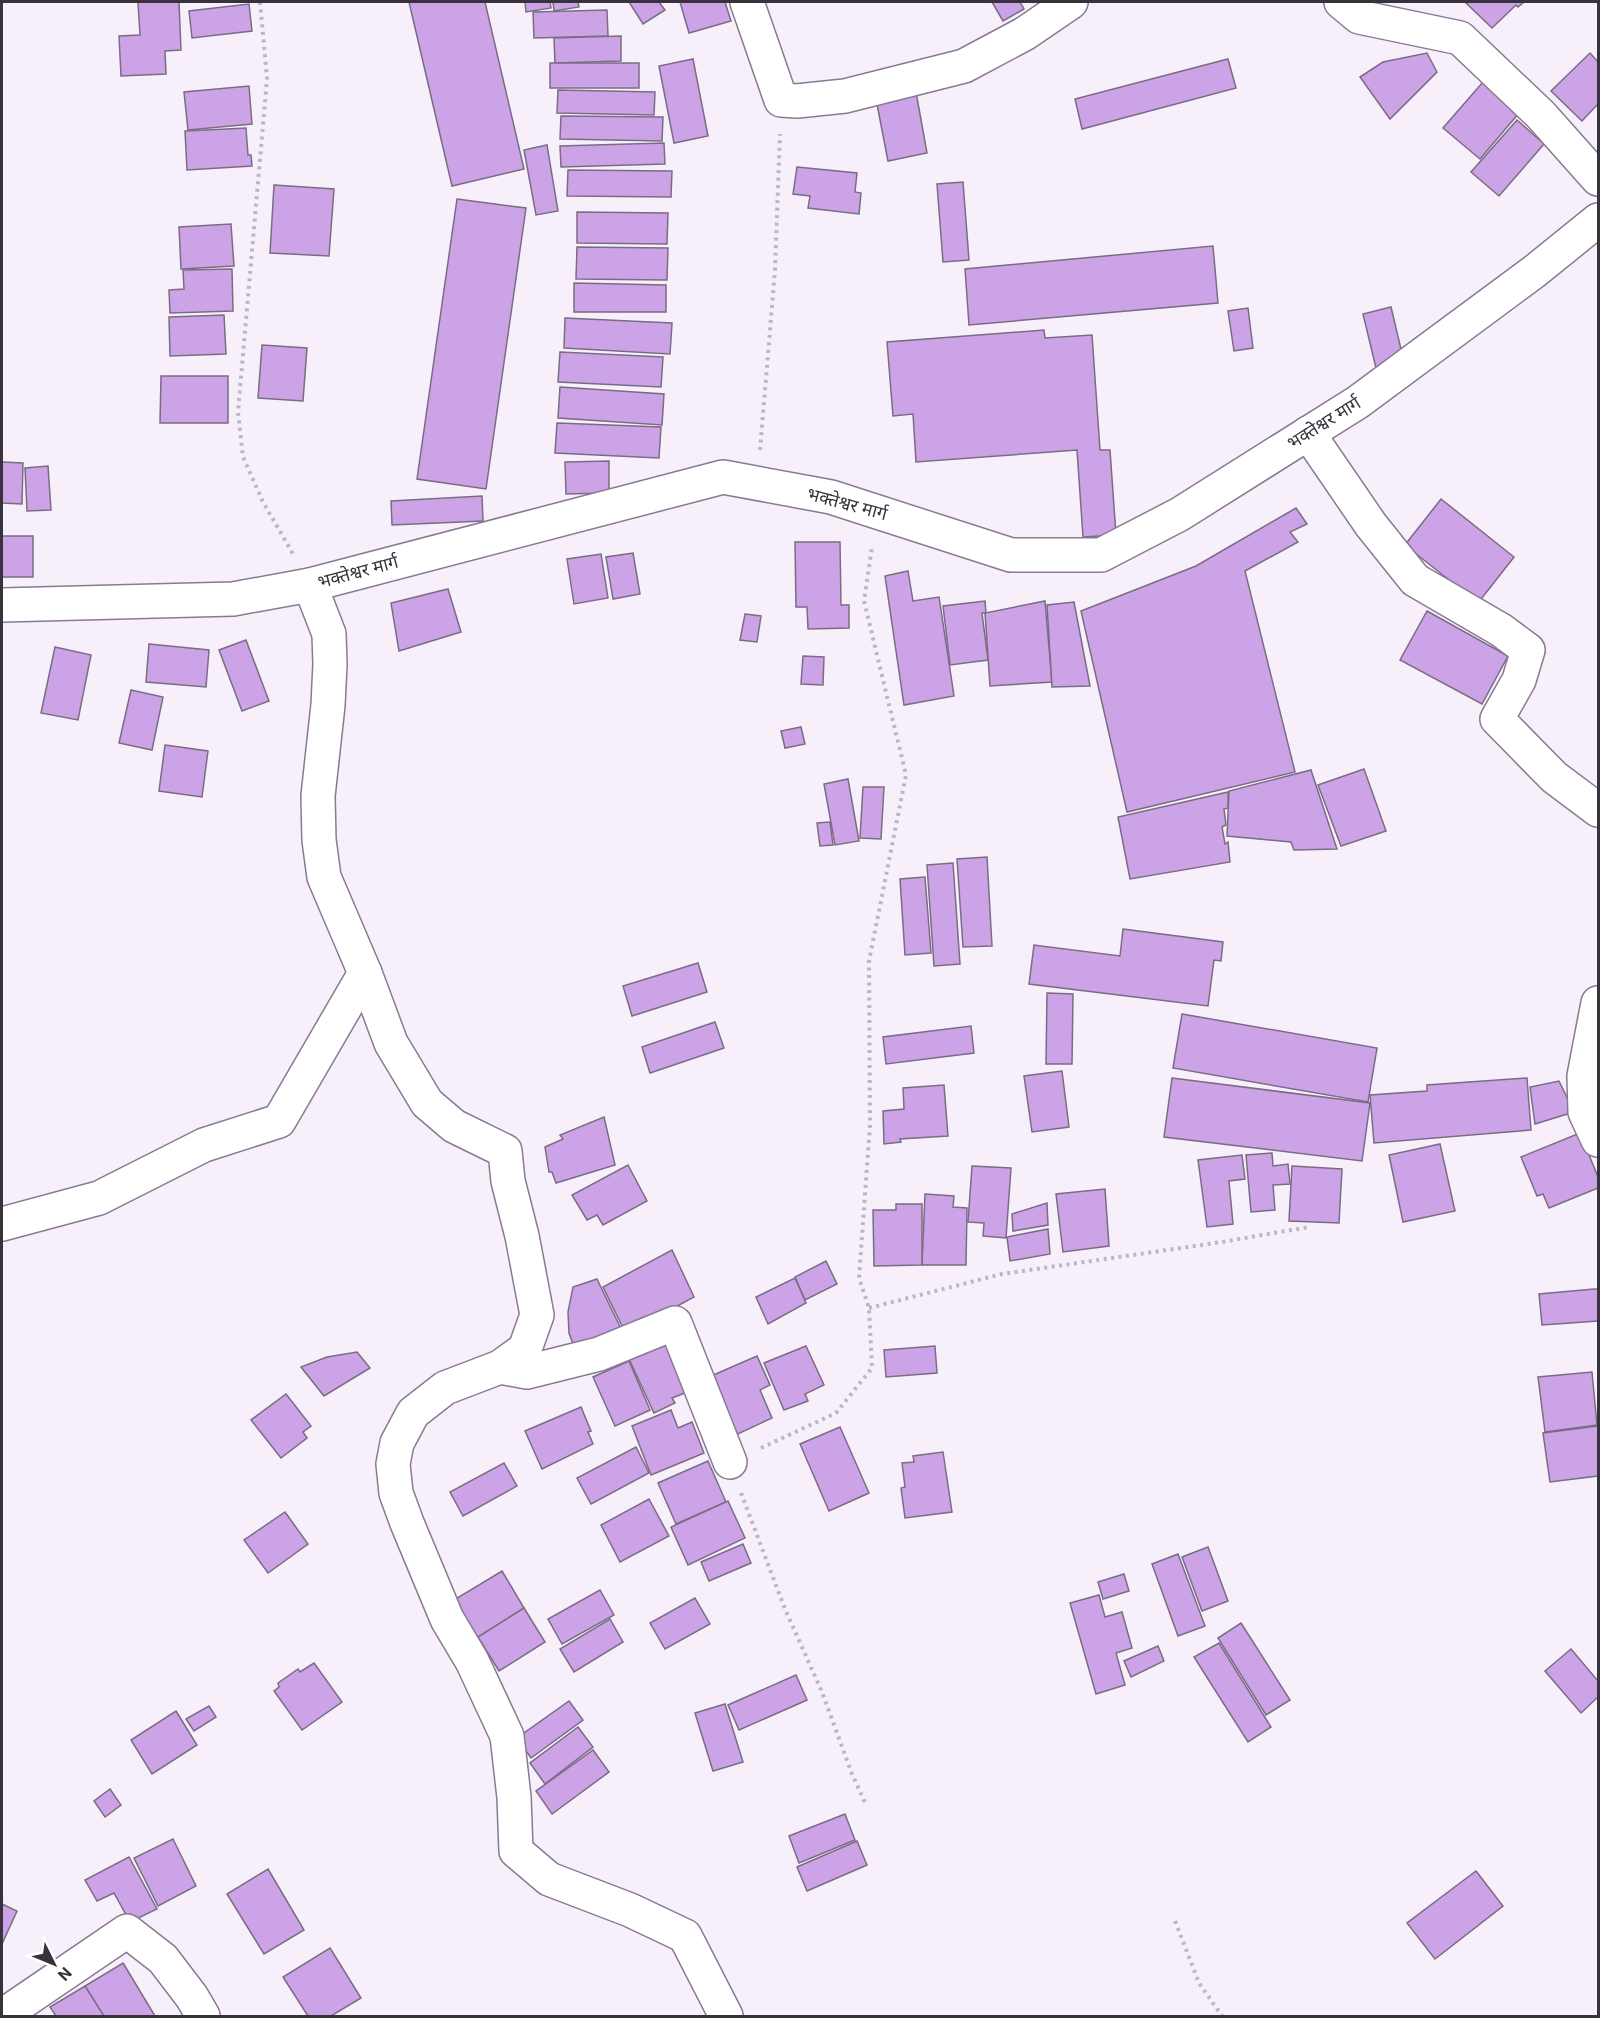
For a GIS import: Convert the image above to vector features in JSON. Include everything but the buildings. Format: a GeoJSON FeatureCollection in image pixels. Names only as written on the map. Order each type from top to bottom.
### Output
{"type":"FeatureCollection","features":[{"type":"Feature","properties":{"kind":"street"},"geometry":{"type":"LineString","coordinates":[[747,2],[781,100],[796,101],[845,96],[964,66],[1024,34],[1071,2]]}},
{"type":"Feature","properties":{"kind":"street"},"geometry":{"type":"LineString","coordinates":[[1341,2],[1359,17],[1460,38],[1540,116],[1599,179]]}},
{"type":"Feature","properties":{"kind":"street","name":"भक्तेश्वर मार्ग"},"geometry":{"type":"LineString","coordinates":[[2,605],[233,599],[310,585],[723,477],[831,497],[1011,555],[1101,555],[1180,514],[1358,402],[1535,271],[1599,220]]}},
{"type":"Feature","properties":{"kind":"street"},"geometry":{"type":"LineString","coordinates":[[1308,433],[1371,525],[1415,580],[1501,630],[1528,650],[1519,680],[1497,718],[1554,777],[1599,810]]}},
{"type":"Feature","properties":{"kind":"street"},"geometry":{"type":"LineString","coordinates":[[310,585],[329,634],[328,705],[318,796],[319,840],[324,877],[365,973],[391,1043],[427,1102],[454,1126],[505,1151],[508,1181],[522,1236],[537,1315],[525,1349],[500,1367],[445,1388],[413,1413],[397,1443],[393,1464],[396,1493],[406,1523],[447,1619],[472,1661],[507,1736],[514,1797],[516,1851],[549,1879],[630,1910],[685,1936],[726,2016]]}},
{"type":"Feature","properties":{"kind":"street"},"geometry":{"type":"LineString","coordinates":[[2,1224],[99,1198],[204,1145],[279,1121],[365,973]]}},
{"type":"Feature","properties":{"kind":"street"},"geometry":{"type":"LineString","coordinates":[[1599,1003],[1584,1076],[1585,1112],[1599,1140]]}},
{"type":"Feature","properties":{"kind":"street"},"geometry":{"type":"LineString","coordinates":[[500,1367],[527,1372],[599,1354],[675,1323],[730,1462]]}},
{"type":"Feature","properties":{"kind":"street"},"geometry":{"type":"LineString","coordinates":[[2,2016],[127,1931],[163,1959],[192,1997],[203,2016]]}},
{"type":"Feature","properties":{"kind":"path"},"geometry":{"type":"LineString","coordinates":[[260,2],[267,79],[238,412],[243,457],[263,502],[310,585]]}},
{"type":"Feature","properties":{"kind":"path"},"geometry":{"type":"LineString","coordinates":[[757,483],[775,270],[781,100]]}},
{"type":"Feature","properties":{"kind":"path"},"geometry":{"type":"LineString","coordinates":[[866,1805],[822,1692],[784,1609],[730,1462],[836,1413],[872,1368],[869,1308],[859,1278],[870,1125],[869,961],[906,775],[864,601],[872,554],[874,510]]}},
{"type":"Feature","properties":{"kind":"path"},"geometry":{"type":"LineString","coordinates":[[869,1308],[1002,1274],[1309,1227]]}},
{"type":"Feature","properties":{"kind":"path"},"geometry":{"type":"LineString","coordinates":[[1174,1921],[1199,1983],[1222,2016]]}}]}
